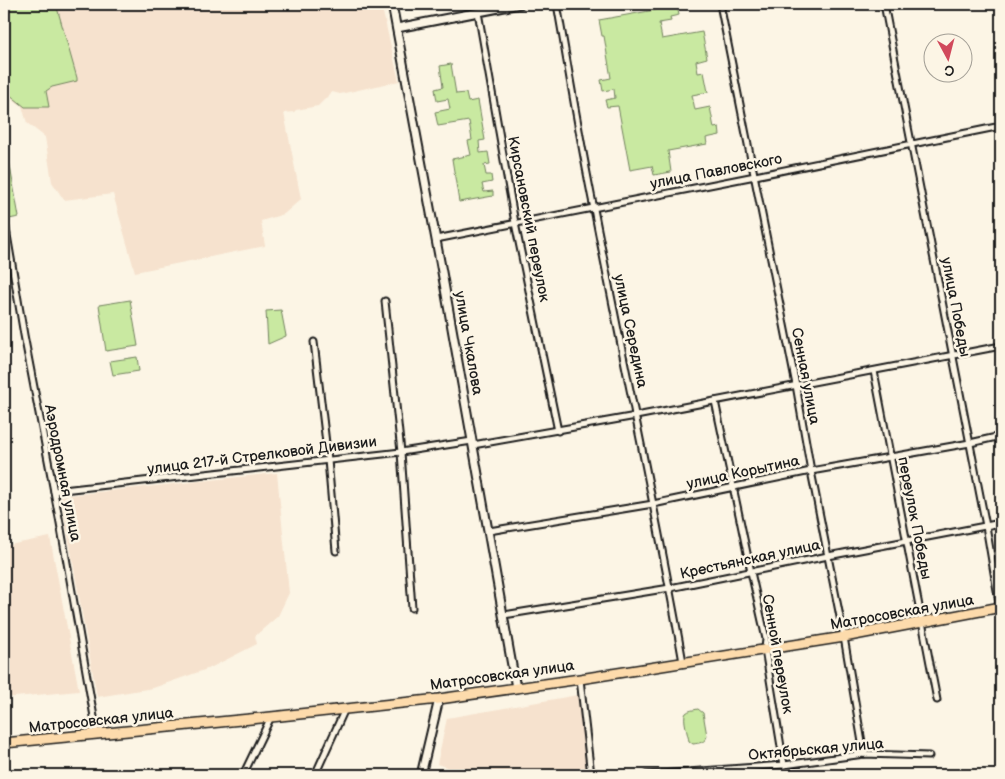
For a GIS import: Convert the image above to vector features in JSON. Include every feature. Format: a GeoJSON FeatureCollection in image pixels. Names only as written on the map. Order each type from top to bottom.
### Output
{"type":"FeatureCollection","features":[{"type":"Feature","properties":{"kind":"highway","name":"Матросовская улица"},"geometry":{"type":"LineString","coordinates":[[4,743],[438,699],[580,679],[1001,610]]}},
{"type":"Feature","properties":{"kind":"street","name":"улица Чкалова"},"geometry":{"type":"LineString","coordinates":[[392,4],[516,688]]}},
{"type":"Feature","properties":{"kind":"street"},"geometry":{"type":"LineString","coordinates":[[396,28],[520,4]]}},
{"type":"Feature","properties":{"kind":"street","name":"улица Середина"},"geometry":{"type":"LineString","coordinates":[[557,4],[593,207],[636,416],[683,662]]}},
{"type":"Feature","properties":{"kind":"street","name":"Сенная улица"},"geometry":{"type":"LineString","coordinates":[[720,4],[796,385],[844,637],[864,754]]}},
{"type":"Feature","properties":{"kind":"street","name":"улица Победы"},"geometry":{"type":"LineString","coordinates":[[884,4],[1001,610]]}},
{"type":"Feature","properties":{"kind":"street","name":"Кирсановский переулок"},"geometry":{"type":"LineString","coordinates":[[478,12],[515,223],[558,431]]}},
{"type":"Feature","properties":{"kind":"street","name":"улица Павловского"},"geometry":{"type":"LineString","coordinates":[[436,239],[1001,126]]}},
{"type":"Feature","properties":{"kind":"street","name":"Аэродромная улица"},"geometry":{"type":"LineString","coordinates":[[4,217],[97,734]]}},
{"type":"Feature","properties":{"kind":"street"},"geometry":{"type":"LineString","coordinates":[[385,301],[401,452],[412,608]]}},
{"type":"Feature","properties":{"kind":"street"},"geometry":{"type":"LineString","coordinates":[[314,342],[328,460],[336,550]]}},
{"type":"Feature","properties":{"kind":"street","name":"улица 217-й Стрелковой Дивизии"},"geometry":{"type":"LineString","coordinates":[[54,491],[401,452],[558,431],[1001,346]]}},
{"type":"Feature","properties":{"kind":"street","name":"переулок Победы"},"geometry":{"type":"LineString","coordinates":[[874,370],[937,700]]}},
{"type":"Feature","properties":{"kind":"street","name":"Сенной переулок"},"geometry":{"type":"LineString","coordinates":[[715,401],[766,639],[765,649],[784,765]]}},
{"type":"Feature","properties":{"kind":"street","name":"улица Корытина"},"geometry":{"type":"LineString","coordinates":[[489,531],[652,504],[811,471],[890,458],[1001,436]]}},
{"type":"Feature","properties":{"kind":"street","name":"Крестьянская улица"},"geometry":{"type":"LineString","coordinates":[[504,616],[670,588],[1001,523]]}},
{"type":"Feature","properties":{"kind":"street"},"geometry":{"type":"LineString","coordinates":[[580,679],[591,775]]}},
{"type":"Feature","properties":{"kind":"street"},"geometry":{"type":"LineString","coordinates":[[420,775],[438,699]]}},
{"type":"Feature","properties":{"kind":"street"},"geometry":{"type":"LineString","coordinates":[[315,775],[345,709]]}},
{"type":"Feature","properties":{"kind":"street"},"geometry":{"type":"LineString","coordinates":[[243,775],[271,717]]}},
{"type":"Feature","properties":{"kind":"street","name":"Октябрьская улица"},"geometry":{"type":"LineString","coordinates":[[646,775],[784,765],[864,754],[929,756]]}},
{"type":"Feature","properties":{"kind":"shaded area"},"geometry":{"type":"Polygon","coordinates":[[[4,4],[381,4],[399,81],[340,94],[332,92],[318,106],[284,113],[301,199],[284,214],[261,221],[265,246],[135,272],[113,194],[64,200],[52,182],[45,137],[27,123],[22,106],[4,92],[4,4]]]}},
{"type":"Feature","properties":{"kind":"shaded area"},"geometry":{"type":"Polygon","coordinates":[[[277,473],[289,593],[278,616],[255,636],[257,644],[210,668],[153,688],[97,697],[61,496],[277,473]]]}},
{"type":"Feature","properties":{"kind":"shaded area"},"geometry":{"type":"Polygon","coordinates":[[[50,537],[79,691],[4,698],[4,546],[50,537]]]}},
{"type":"Feature","properties":{"kind":"shaded area"},"geometry":{"type":"Polygon","coordinates":[[[578,695],[587,775],[444,775],[446,767],[437,764],[447,718],[578,695]]]}},
{"type":"Feature","properties":{"kind":"green space"},"geometry":{"type":"Polygon","coordinates":[[[4,4],[56,4],[77,81],[52,87],[46,91],[49,107],[25,107],[4,90],[4,4]]]}},
{"type":"Feature","properties":{"kind":"green space"},"geometry":{"type":"Polygon","coordinates":[[[677,6],[679,15],[670,17],[671,21],[659,23],[662,39],[702,32],[707,58],[696,61],[698,73],[704,72],[708,92],[692,95],[695,110],[710,107],[714,128],[719,127],[720,135],[706,138],[707,144],[668,151],[671,172],[654,175],[652,166],[630,170],[618,106],[607,107],[605,100],[615,98],[614,89],[603,91],[601,80],[611,78],[604,36],[602,36],[599,20],[677,6]]]}},
{"type":"Feature","properties":{"kind":"green space"},"geometry":{"type":"Polygon","coordinates":[[[451,64],[456,94],[466,93],[468,102],[478,100],[485,140],[479,141],[480,153],[488,152],[490,164],[484,165],[486,175],[491,175],[492,182],[482,184],[484,192],[493,191],[493,196],[459,202],[452,159],[471,155],[468,141],[472,140],[469,121],[438,126],[435,112],[450,109],[448,99],[437,101],[435,89],[443,87],[440,66],[451,64]]]}},
{"type":"Feature","properties":{"kind":"green space"},"geometry":{"type":"Polygon","coordinates":[[[4,144],[6,144],[19,217],[9,219],[4,191],[4,144]]]}},
{"type":"Feature","properties":{"kind":"green space"},"geometry":{"type":"Polygon","coordinates":[[[130,300],[138,346],[106,351],[99,305],[130,300]]]}},
{"type":"Feature","properties":{"kind":"green space"},"geometry":{"type":"Polygon","coordinates":[[[281,310],[286,336],[268,344],[266,311],[281,310]]]}},
{"type":"Feature","properties":{"kind":"green space"},"geometry":{"type":"Polygon","coordinates":[[[137,357],[139,371],[113,375],[110,361],[137,357]]]}},
{"type":"Feature","properties":{"kind":"green space"},"geometry":{"type":"Polygon","coordinates":[[[698,709],[703,713],[707,736],[700,743],[693,744],[689,741],[685,715],[689,711],[698,709]]]}}]}
